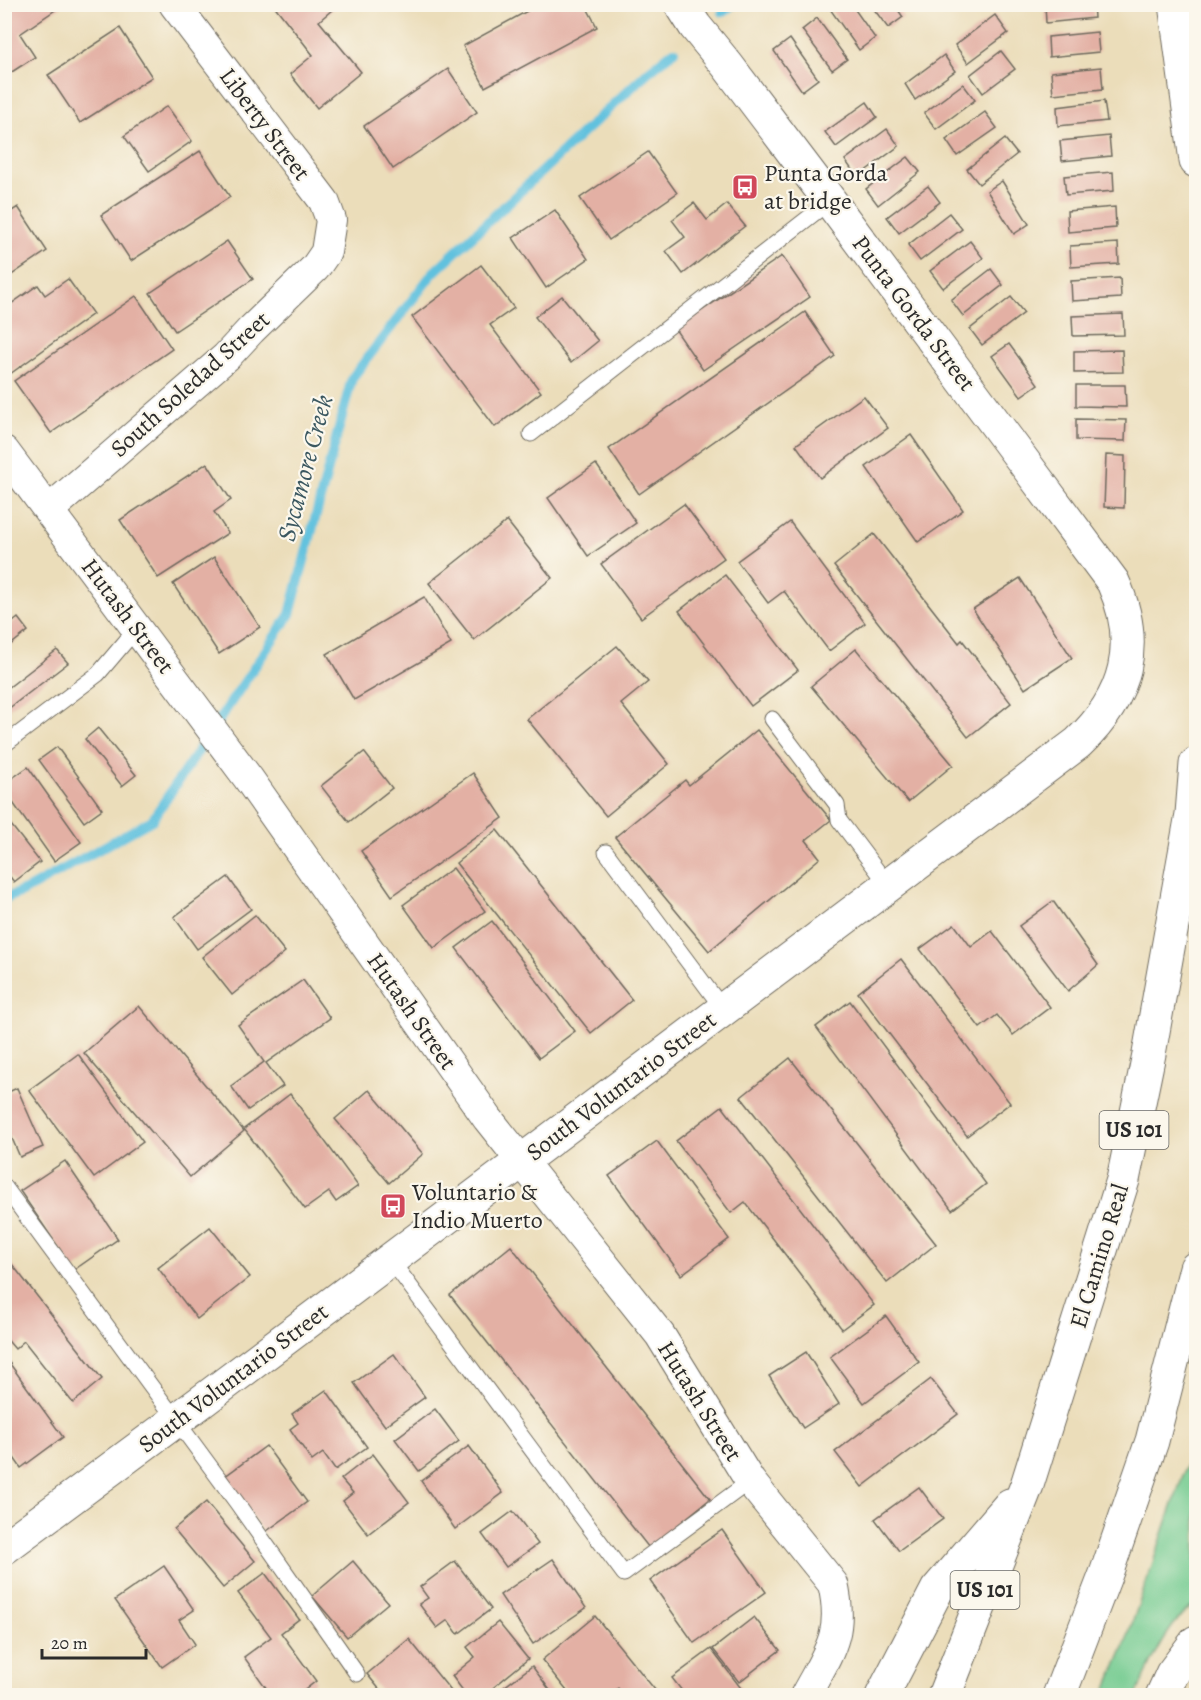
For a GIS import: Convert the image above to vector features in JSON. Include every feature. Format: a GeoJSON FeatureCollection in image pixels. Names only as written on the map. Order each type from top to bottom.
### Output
{"type":"FeatureCollection","features":[{"type":"Feature","properties":{"kind":"main road","name":"Punta Gorda Street"},"geometry":{"type":"LineString","coordinates":[[681,4],[695,26],[830,201],[1102,565]]}},
{"type":"Feature","properties":{"kind":"main road"},"geometry":{"type":"LineString","coordinates":[[1175,4],[1197,161]]}},
{"type":"Feature","properties":{"kind":"main road","name":"South Voluntario Street"},"geometry":{"type":"LineString","coordinates":[[5,1547],[1078,743],[1105,713],[1123,678],[1128,639],[1121,599],[1102,565]]}},
{"type":"Feature","properties":{"kind":"main road","name":"El Camino Real"},"geometry":{"type":"LineString","coordinates":[[944,1695],[1027,1485],[1101,1253],[1131,1148],[1192,814],[1197,764]]}},
{"type":"Feature","properties":{"kind":"main road"},"geometry":{"type":"LineString","coordinates":[[1059,1695],[1107,1571],[1152,1441],[1197,1268]]}},
{"type":"Feature","properties":{"kind":"main road"},"geometry":{"type":"LineString","coordinates":[[882,1695],[937,1590],[1027,1485]]}},
{"type":"Feature","properties":{"kind":"main road"},"geometry":{"type":"LineString","coordinates":[[1162,1695],[1172,1674],[1197,1642]]}},
{"type":"Feature","properties":{"kind":"street","name":"Liberty Street"},"geometry":{"type":"LineString","coordinates":[[174,4],[324,201],[331,220],[326,252]]}},
{"type":"Feature","properties":{"kind":"street","name":"South Soledad Street"},"geometry":{"type":"LineString","coordinates":[[49,510],[226,357],[315,268],[326,252]]}},
{"type":"Feature","properties":{"kind":"street","name":"Hutash Street"},"geometry":{"type":"LineString","coordinates":[[4,451],[248,778],[481,1109],[660,1335],[750,1480],[833,1584],[838,1603],[837,1628],[832,1647],[805,1695]]}},
{"type":"Feature","properties":{"kind":"lane"},"geometry":{"type":"LineString","coordinates":[[531,434],[830,201]]}},
{"type":"Feature","properties":{"kind":"lane"},"geometry":{"type":"LineString","coordinates":[[4,746],[98,674],[136,628]]}},
{"type":"Feature","properties":{"kind":"lane"},"geometry":{"type":"LineString","coordinates":[[772,719],[837,806],[839,819],[888,885]]}},
{"type":"Feature","properties":{"kind":"lane"},"geometry":{"type":"LineString","coordinates":[[606,852],[723,1010]]}},
{"type":"Feature","properties":{"kind":"lane"},"geometry":{"type":"LineString","coordinates":[[4,1186],[357,1674]]}},
{"type":"Feature","properties":{"kind":"lane"},"geometry":{"type":"LineString","coordinates":[[390,1259],[624,1574],[750,1480]]}},
{"type":"Feature","properties":{"kind":"green space"},"geometry":{"type":"Polygon","coordinates":[[[1196,1437],[1196,1604],[1186,1611],[1168,1632],[1136,1695],[1104,1695],[1124,1647],[1196,1437]]]}},
{"type":"Feature","properties":{"kind":"building"},"geometry":{"type":"Polygon","coordinates":[[[4,4],[64,4],[20,34],[35,57],[4,77],[4,4]]]}},
{"type":"Feature","properties":{"kind":"building"},"geometry":{"type":"Polygon","coordinates":[[[273,4],[339,4],[319,21],[361,72],[317,108],[290,74],[313,55],[273,4]]]}},
{"type":"Feature","properties":{"kind":"building"},"geometry":{"type":"Polygon","coordinates":[[[540,4],[585,4],[597,27],[485,87],[463,46],[540,4]]]}},
{"type":"Feature","properties":{"kind":"building"},"geometry":{"type":"Polygon","coordinates":[[[836,4],[851,4],[875,38],[859,50],[830,9],[836,4]]]}},
{"type":"Feature","properties":{"kind":"building"},"geometry":{"type":"Polygon","coordinates":[[[870,4],[894,4],[903,17],[888,28],[870,4]]]}},
{"type":"Feature","properties":{"kind":"building"},"geometry":{"type":"Polygon","coordinates":[[[1045,4],[1093,4],[1094,18],[1046,23],[1045,4]]]}},
{"type":"Feature","properties":{"kind":"building"},"geometry":{"type":"Polygon","coordinates":[[[995,15],[1008,33],[968,63],[955,45],[995,15]]]}},
{"type":"Feature","properties":{"kind":"building"},"geometry":{"type":"Polygon","coordinates":[[[817,18],[847,59],[832,70],[802,30],[817,18]]]}},
{"type":"Feature","properties":{"kind":"building"},"geometry":{"type":"Polygon","coordinates":[[[120,28],[152,77],[80,123],[48,75],[120,28]]]}},
{"type":"Feature","properties":{"kind":"building"},"geometry":{"type":"Polygon","coordinates":[[[1097,32],[1099,52],[1049,57],[1048,37],[1097,32]]]}},
{"type":"Feature","properties":{"kind":"building"},"geometry":{"type":"Polygon","coordinates":[[[790,39],[818,79],[802,91],[774,51],[790,39]]]}},
{"type":"Feature","properties":{"kind":"building"},"geometry":{"type":"Polygon","coordinates":[[[1001,51],[1015,69],[983,93],[970,75],[1001,51]]]}},
{"type":"Feature","properties":{"kind":"building"},"geometry":{"type":"Polygon","coordinates":[[[944,55],[955,71],[915,100],[905,84],[944,55]]]}},
{"type":"Feature","properties":{"kind":"building"},"geometry":{"type":"Polygon","coordinates":[[[1101,67],[1103,89],[1053,94],[1051,72],[1101,67]]]}},
{"type":"Feature","properties":{"kind":"building"},"geometry":{"type":"Polygon","coordinates":[[[448,69],[477,112],[393,169],[364,126],[448,69]]]}},
{"type":"Feature","properties":{"kind":"building"},"geometry":{"type":"Polygon","coordinates":[[[963,84],[975,100],[936,129],[924,113],[963,84]]]}},
{"type":"Feature","properties":{"kind":"building"},"geometry":{"type":"Polygon","coordinates":[[[1104,101],[1107,121],[1058,126],[1057,107],[1104,101]]]}},
{"type":"Feature","properties":{"kind":"building"},"geometry":{"type":"Polygon","coordinates":[[[867,102],[877,117],[836,147],[825,132],[867,102]]]}},
{"type":"Feature","properties":{"kind":"building"},"geometry":{"type":"Polygon","coordinates":[[[167,106],[192,141],[149,171],[124,136],[167,106]]]}},
{"type":"Feature","properties":{"kind":"building"},"geometry":{"type":"Polygon","coordinates":[[[985,112],[997,128],[957,156],[946,140],[985,112]]]}},
{"type":"Feature","properties":{"kind":"building"},"geometry":{"type":"Polygon","coordinates":[[[887,129],[899,146],[857,177],[845,160],[887,129]]]}},
{"type":"Feature","properties":{"kind":"building"},"geometry":{"type":"Polygon","coordinates":[[[1109,136],[1111,156],[1062,161],[1060,141],[1109,136]]]}},
{"type":"Feature","properties":{"kind":"building"},"geometry":{"type":"Polygon","coordinates":[[[1005,139],[1017,154],[979,184],[967,169],[1005,139]]]}},
{"type":"Feature","properties":{"kind":"building"},"geometry":{"type":"Polygon","coordinates":[[[200,151],[230,197],[131,261],[101,215],[200,151]]]}},
{"type":"Feature","properties":{"kind":"building"},"geometry":{"type":"Polygon","coordinates":[[[648,152],[677,193],[609,240],[580,198],[648,152]]]}},
{"type":"Feature","properties":{"kind":"building"},"geometry":{"type":"Polygon","coordinates":[[[908,157],[920,172],[878,205],[866,189],[908,157]]]}},
{"type":"Feature","properties":{"kind":"building"},"geometry":{"type":"Polygon","coordinates":[[[1113,172],[1114,191],[1066,195],[1064,176],[1113,172]]]}},
{"type":"Feature","properties":{"kind":"building"},"geometry":{"type":"Polygon","coordinates":[[[1002,181],[1029,224],[1014,234],[987,191],[1002,181]]]}},
{"type":"Feature","properties":{"kind":"building"},"geometry":{"type":"Polygon","coordinates":[[[928,186],[940,202],[899,233],[887,217],[928,186]]]}},
{"type":"Feature","properties":{"kind":"building"},"geometry":{"type":"Polygon","coordinates":[[[694,203],[707,220],[727,204],[745,226],[683,274],[666,251],[685,237],[672,220],[694,203]]]}},
{"type":"Feature","properties":{"kind":"building"},"geometry":{"type":"Polygon","coordinates":[[[18,207],[47,251],[4,280],[4,216],[18,207]]]}},
{"type":"Feature","properties":{"kind":"building"},"geometry":{"type":"Polygon","coordinates":[[[1115,207],[1116,228],[1068,232],[1067,211],[1115,207]]]}},
{"type":"Feature","properties":{"kind":"building"},"geometry":{"type":"Polygon","coordinates":[[[555,210],[588,259],[546,288],[513,238],[555,210]]]}},
{"type":"Feature","properties":{"kind":"building"},"geometry":{"type":"Polygon","coordinates":[[[949,213],[962,229],[920,261],[908,245],[949,213]]]}},
{"type":"Feature","properties":{"kind":"building"},"geometry":{"type":"Polygon","coordinates":[[[227,241],[253,279],[175,331],[150,293],[227,241]]]}},
{"type":"Feature","properties":{"kind":"building"},"geometry":{"type":"Polygon","coordinates":[[[970,241],[983,258],[943,288],[930,271],[970,241]]]}},
{"type":"Feature","properties":{"kind":"building"},"geometry":{"type":"Polygon","coordinates":[[[1118,243],[1119,264],[1071,267],[1070,246],[1118,243]]]}},
{"type":"Feature","properties":{"kind":"building"},"geometry":{"type":"Polygon","coordinates":[[[782,256],[810,297],[703,370],[675,329],[782,256]]]}},
{"type":"Feature","properties":{"kind":"building"},"geometry":{"type":"Polygon","coordinates":[[[481,265],[514,308],[490,325],[541,392],[495,427],[412,317],[481,265]]]}},
{"type":"Feature","properties":{"kind":"building"},"geometry":{"type":"Polygon","coordinates":[[[991,269],[1003,285],[963,316],[951,300],[991,269]]]}},
{"type":"Feature","properties":{"kind":"building"},"geometry":{"type":"Polygon","coordinates":[[[1120,278],[1121,298],[1072,301],[1071,281],[1120,278]]]}},
{"type":"Feature","properties":{"kind":"building"},"geometry":{"type":"Polygon","coordinates":[[[68,279],[93,314],[10,374],[4,366],[4,309],[38,285],[45,295],[68,279]]]}},
{"type":"Feature","properties":{"kind":"building"},"geometry":{"type":"Polygon","coordinates":[[[136,296],[172,349],[51,433],[14,381],[136,296]]]}},
{"type":"Feature","properties":{"kind":"building"},"geometry":{"type":"Polygon","coordinates":[[[562,296],[598,341],[571,363],[535,317],[562,296]]]}},
{"type":"Feature","properties":{"kind":"building"},"geometry":{"type":"Polygon","coordinates":[[[1011,297],[1024,313],[982,345],[970,329],[1011,297]]]}},
{"type":"Feature","properties":{"kind":"building"},"geometry":{"type":"Polygon","coordinates":[[[805,312],[835,356],[639,494],[609,449],[805,312]]]}},
{"type":"Feature","properties":{"kind":"building"},"geometry":{"type":"Polygon","coordinates":[[[1123,314],[1124,335],[1073,336],[1072,316],[1123,314]]]}},
{"type":"Feature","properties":{"kind":"building"},"geometry":{"type":"Polygon","coordinates":[[[1009,344],[1038,384],[1021,396],[992,356],[1009,344]]]}},
{"type":"Feature","properties":{"kind":"building"},"geometry":{"type":"Polygon","coordinates":[[[1122,350],[1123,372],[1074,373],[1074,351],[1122,350]]]}},
{"type":"Feature","properties":{"kind":"building"},"geometry":{"type":"Polygon","coordinates":[[[1076,385],[1125,385],[1126,407],[1076,406],[1076,385]]]}},
{"type":"Feature","properties":{"kind":"building"},"geometry":{"type":"Polygon","coordinates":[[[864,396],[888,428],[820,478],[796,445],[864,396]]]}},
{"type":"Feature","properties":{"kind":"building"},"geometry":{"type":"Polygon","coordinates":[[[1076,419],[1126,420],[1125,441],[1076,440],[1076,419]]]}},
{"type":"Feature","properties":{"kind":"building"},"geometry":{"type":"Polygon","coordinates":[[[911,435],[963,510],[918,542],[866,467],[911,435]]]}},
{"type":"Feature","properties":{"kind":"building"},"geometry":{"type":"Polygon","coordinates":[[[1106,455],[1125,456],[1124,508],[1104,507],[1106,455]]]}},
{"type":"Feature","properties":{"kind":"building"},"geometry":{"type":"Polygon","coordinates":[[[207,463],[231,500],[214,512],[228,533],[158,578],[120,520],[207,463]]]}},
{"type":"Feature","properties":{"kind":"building"},"geometry":{"type":"Polygon","coordinates":[[[596,464],[636,523],[588,556],[548,498],[596,464]]]}},
{"type":"Feature","properties":{"kind":"building"},"geometry":{"type":"Polygon","coordinates":[[[684,504],[724,558],[641,618],[601,564],[684,504]]]}},
{"type":"Feature","properties":{"kind":"building"},"geometry":{"type":"Polygon","coordinates":[[[507,521],[552,578],[474,640],[429,583],[507,521]]]}},
{"type":"Feature","properties":{"kind":"building"},"geometry":{"type":"Polygon","coordinates":[[[790,522],[865,623],[829,651],[784,591],[768,603],[737,561],[790,522]]]}},
{"type":"Feature","properties":{"kind":"building"},"geometry":{"type":"Polygon","coordinates":[[[874,534],[959,643],[962,640],[1011,703],[968,737],[834,566],[874,534]]]}},
{"type":"Feature","properties":{"kind":"building"},"geometry":{"type":"Polygon","coordinates":[[[214,557],[260,627],[219,654],[173,584],[214,557]]]}},
{"type":"Feature","properties":{"kind":"building"},"geometry":{"type":"Polygon","coordinates":[[[725,575],[798,670],[751,706],[679,611],[725,575]]]}},
{"type":"Feature","properties":{"kind":"building"},"geometry":{"type":"Polygon","coordinates":[[[1020,578],[1072,658],[1025,689],[973,609],[1020,578]]]}},
{"type":"Feature","properties":{"kind":"building"},"geometry":{"type":"Polygon","coordinates":[[[424,597],[451,644],[354,700],[327,654],[424,597]]]}},
{"type":"Feature","properties":{"kind":"building"},"geometry":{"type":"Polygon","coordinates":[[[18,618],[28,631],[4,650],[4,629],[18,618]]]}},
{"type":"Feature","properties":{"kind":"building"},"geometry":{"type":"Polygon","coordinates":[[[617,646],[648,682],[621,704],[669,764],[606,816],[527,719],[617,646]]]}},
{"type":"Feature","properties":{"kind":"building"},"geometry":{"type":"Polygon","coordinates":[[[856,649],[953,765],[908,802],[811,686],[856,649]]]}},
{"type":"Feature","properties":{"kind":"building"},"geometry":{"type":"Polygon","coordinates":[[[57,650],[68,663],[4,712],[4,691],[57,650]]]}},
{"type":"Feature","properties":{"kind":"building"},"geometry":{"type":"Polygon","coordinates":[[[98,728],[136,775],[122,786],[85,739],[98,728]]]}},
{"type":"Feature","properties":{"kind":"building"},"geometry":{"type":"Polygon","coordinates":[[[757,730],[831,820],[806,840],[820,858],[709,951],[615,837],[685,780],[689,785],[757,730]]]}},
{"type":"Feature","properties":{"kind":"building"},"geometry":{"type":"Polygon","coordinates":[[[57,747],[102,809],[84,822],[39,760],[57,747]]]}},
{"type":"Feature","properties":{"kind":"building"},"geometry":{"type":"Polygon","coordinates":[[[364,752],[392,788],[349,822],[321,786],[364,752]]]}},
{"type":"Feature","properties":{"kind":"building"},"geometry":{"type":"Polygon","coordinates":[[[28,767],[81,842],[54,861],[4,790],[4,784],[28,767]]]}},
{"type":"Feature","properties":{"kind":"building"},"geometry":{"type":"Polygon","coordinates":[[[473,773],[503,818],[392,896],[361,851],[473,773]]]}},
{"type":"Feature","properties":{"kind":"building"},"geometry":{"type":"Polygon","coordinates":[[[4,816],[40,862],[14,882],[4,869],[4,816]]]}},
{"type":"Feature","properties":{"kind":"building"},"geometry":{"type":"Polygon","coordinates":[[[497,830],[632,1000],[591,1033],[456,863],[497,830]]]}},
{"type":"Feature","properties":{"kind":"building"},"geometry":{"type":"Polygon","coordinates":[[[453,868],[485,911],[434,948],[403,905],[453,868]]]}},
{"type":"Feature","properties":{"kind":"building"},"geometry":{"type":"Polygon","coordinates":[[[228,877],[251,909],[197,949],[174,917],[228,877]]]}},
{"type":"Feature","properties":{"kind":"building"},"geometry":{"type":"Polygon","coordinates":[[[1053,901],[1098,965],[1068,991],[1019,926],[1053,901]]]}},
{"type":"Feature","properties":{"kind":"building"},"geometry":{"type":"Polygon","coordinates":[[[255,915],[285,952],[232,995],[202,957],[255,915]]]}},
{"type":"Feature","properties":{"kind":"building"},"geometry":{"type":"Polygon","coordinates":[[[492,921],[575,1031],[539,1058],[456,948],[492,921]]]}},
{"type":"Feature","properties":{"kind":"building"},"geometry":{"type":"Polygon","coordinates":[[[954,924],[971,947],[992,931],[1050,1007],[1013,1035],[997,1015],[980,1028],[920,949],[954,924]]]}},
{"type":"Feature","properties":{"kind":"building"},"geometry":{"type":"Polygon","coordinates":[[[901,959],[1010,1103],[967,1136],[858,993],[901,959]]]}},
{"type":"Feature","properties":{"kind":"building"},"geometry":{"type":"Polygon","coordinates":[[[303,980],[330,1018],[266,1063],[283,1086],[248,1110],[231,1086],[264,1062],[238,1025],[303,980]]]}},
{"type":"Feature","properties":{"kind":"building"},"geometry":{"type":"Polygon","coordinates":[[[850,1001],[986,1184],[952,1210],[816,1027],[850,1001]]]}},
{"type":"Feature","properties":{"kind":"building"},"geometry":{"type":"Polygon","coordinates":[[[139,1006],[244,1131],[190,1177],[84,1053],[139,1006]]]}},
{"type":"Feature","properties":{"kind":"building"},"geometry":{"type":"Polygon","coordinates":[[[78,1054],[143,1142],[94,1178],[29,1090],[78,1054]]]}},
{"type":"Feature","properties":{"kind":"building"},"geometry":{"type":"Polygon","coordinates":[[[790,1058],[936,1244],[887,1283],[741,1097],[790,1058]]]}},
{"type":"Feature","properties":{"kind":"building"},"geometry":{"type":"Polygon","coordinates":[[[17,1088],[43,1147],[20,1157],[11,1136],[4,1139],[4,1094],[17,1088]]]}},
{"type":"Feature","properties":{"kind":"building"},"geometry":{"type":"Polygon","coordinates":[[[369,1090],[423,1154],[389,1183],[335,1119],[369,1090]]]}},
{"type":"Feature","properties":{"kind":"building"},"geometry":{"type":"Polygon","coordinates":[[[290,1094],[358,1186],[336,1202],[329,1192],[305,1209],[244,1129],[290,1094]]]}},
{"type":"Feature","properties":{"kind":"building"},"geometry":{"type":"Polygon","coordinates":[[[722,1106],[874,1305],[842,1329],[745,1202],[731,1213],[676,1141],[722,1106]]]}},
{"type":"Feature","properties":{"kind":"building"},"geometry":{"type":"Polygon","coordinates":[[[657,1141],[729,1239],[681,1275],[609,1176],[657,1141]]]}},
{"type":"Feature","properties":{"kind":"building"},"geometry":{"type":"Polygon","coordinates":[[[65,1161],[118,1239],[74,1270],[20,1191],[65,1161]]]}},
{"type":"Feature","properties":{"kind":"building"},"geometry":{"type":"Polygon","coordinates":[[[210,1227],[250,1277],[197,1319],[158,1268],[210,1227]]]}},
{"type":"Feature","properties":{"kind":"building"},"geometry":{"type":"Polygon","coordinates":[[[511,1246],[710,1499],[649,1548],[450,1295],[511,1246]]]}},
{"type":"Feature","properties":{"kind":"building"},"geometry":{"type":"Polygon","coordinates":[[[4,1254],[102,1379],[73,1403],[24,1341],[15,1349],[4,1336],[4,1254]]]}},
{"type":"Feature","properties":{"kind":"building"},"geometry":{"type":"Polygon","coordinates":[[[886,1316],[919,1362],[864,1403],[830,1357],[886,1316]]]}},
{"type":"Feature","properties":{"kind":"building"},"geometry":{"type":"Polygon","coordinates":[[[806,1352],[839,1404],[803,1428],[769,1376],[806,1352]]]}},
{"type":"Feature","properties":{"kind":"building"},"geometry":{"type":"Polygon","coordinates":[[[394,1354],[425,1397],[385,1426],[354,1383],[394,1354]]]}},
{"type":"Feature","properties":{"kind":"building"},"geometry":{"type":"Polygon","coordinates":[[[5,1357],[63,1437],[21,1468],[5,1445],[5,1357]]]}},
{"type":"Feature","properties":{"kind":"building"},"geometry":{"type":"Polygon","coordinates":[[[931,1379],[958,1414],[862,1487],[835,1452],[931,1379]]]}},
{"type":"Feature","properties":{"kind":"building"},"geometry":{"type":"Polygon","coordinates":[[[326,1390],[367,1447],[335,1470],[323,1453],[312,1461],[290,1429],[298,1423],[292,1414],[326,1390]]]}},
{"type":"Feature","properties":{"kind":"building"},"geometry":{"type":"Polygon","coordinates":[[[435,1409],[459,1441],[419,1471],[395,1439],[435,1409]]]}},
{"type":"Feature","properties":{"kind":"building"},"geometry":{"type":"Polygon","coordinates":[[[266,1446],[307,1502],[264,1533],[224,1477],[266,1446]]]}},
{"type":"Feature","properties":{"kind":"building"},"geometry":{"type":"Polygon","coordinates":[[[469,1446],[503,1493],[455,1529],[421,1481],[469,1446]]]}},
{"type":"Feature","properties":{"kind":"building"},"geometry":{"type":"Polygon","coordinates":[[[373,1454],[409,1502],[368,1534],[343,1501],[353,1493],[341,1479],[373,1454]]]}},
{"type":"Feature","properties":{"kind":"building"},"geometry":{"type":"Polygon","coordinates":[[[919,1487],[943,1519],[899,1551],[875,1519],[919,1487]]]}},
{"type":"Feature","properties":{"kind":"building"},"geometry":{"type":"Polygon","coordinates":[[[206,1502],[255,1561],[223,1588],[174,1529],[206,1502]]]}},
{"type":"Feature","properties":{"kind":"building"},"geometry":{"type":"Polygon","coordinates":[[[513,1511],[538,1544],[506,1567],[482,1534],[513,1511]]]}},
{"type":"Feature","properties":{"kind":"building"},"geometry":{"type":"Polygon","coordinates":[[[722,1530],[766,1592],[694,1643],[650,1581],[722,1530]]]}},
{"type":"Feature","properties":{"kind":"building"},"geometry":{"type":"Polygon","coordinates":[[[553,1559],[586,1608],[533,1644],[500,1595],[553,1559]]]}},
{"type":"Feature","properties":{"kind":"building"},"geometry":{"type":"Polygon","coordinates":[[[353,1561],[388,1603],[347,1637],[312,1596],[353,1561]]]}},
{"type":"Feature","properties":{"kind":"building"},"geometry":{"type":"Polygon","coordinates":[[[455,1561],[491,1609],[458,1634],[448,1620],[437,1628],[419,1604],[428,1598],[420,1587],[455,1561]]]}},
{"type":"Feature","properties":{"kind":"building"},"geometry":{"type":"Polygon","coordinates":[[[164,1566],[194,1610],[179,1620],[195,1644],[162,1667],[115,1600],[164,1566]]]}},
{"type":"Feature","properties":{"kind":"building"},"geometry":{"type":"Polygon","coordinates":[[[265,1573],[299,1619],[281,1633],[316,1681],[297,1696],[272,1696],[244,1657],[271,1637],[238,1593],[265,1573]]]}},
{"type":"Feature","properties":{"kind":"building"},"geometry":{"type":"Polygon","coordinates":[[[595,1616],[660,1696],[624,1696],[618,1688],[609,1696],[571,1696],[542,1660],[595,1616]]]}},
{"type":"Feature","properties":{"kind":"building"},"geometry":{"type":"Polygon","coordinates":[[[754,1617],[780,1650],[739,1682],[713,1649],[754,1617]]]}},
{"type":"Feature","properties":{"kind":"building"},"geometry":{"type":"Polygon","coordinates":[[[498,1622],[528,1659],[483,1696],[467,1696],[452,1676],[475,1657],[467,1647],[498,1622]]]}},
{"type":"Feature","properties":{"kind":"building"},"geometry":{"type":"Polygon","coordinates":[[[409,1639],[455,1696],[385,1696],[367,1674],[409,1639]]]}},
{"type":"Feature","properties":{"kind":"building"},"geometry":{"type":"Polygon","coordinates":[[[711,1649],[747,1696],[686,1696],[672,1678],[711,1649]]]}},
{"type":"Feature","properties":{"kind":"building"},"geometry":{"type":"Polygon","coordinates":[[[532,1666],[552,1693],[549,1696],[492,1696],[532,1666]]]}},
{"type":"Feature","properties":{"kind":"waterway","name":"Sycamore Creek"},"geometry":{"type":"LineString","coordinates":[[723,12],[733,4]]}},
{"type":"Feature","properties":{"kind":"waterway","name":"Sycamore Creek"},"geometry":{"type":"LineString","coordinates":[[4,899],[26,890],[152,820],[290,614],[352,378],[433,273],[649,71],[674,51]]}},
{"type":"Feature","properties":{"kind":"place","name":"Punta Gorda at bridge"},"geometry":{"type":"Point","coordinates":[745,187]}},
{"type":"Feature","properties":{"kind":"place","name":"Voluntario & Indio Muerto"},"geometry":{"type":"Point","coordinates":[393,1206]}}]}
